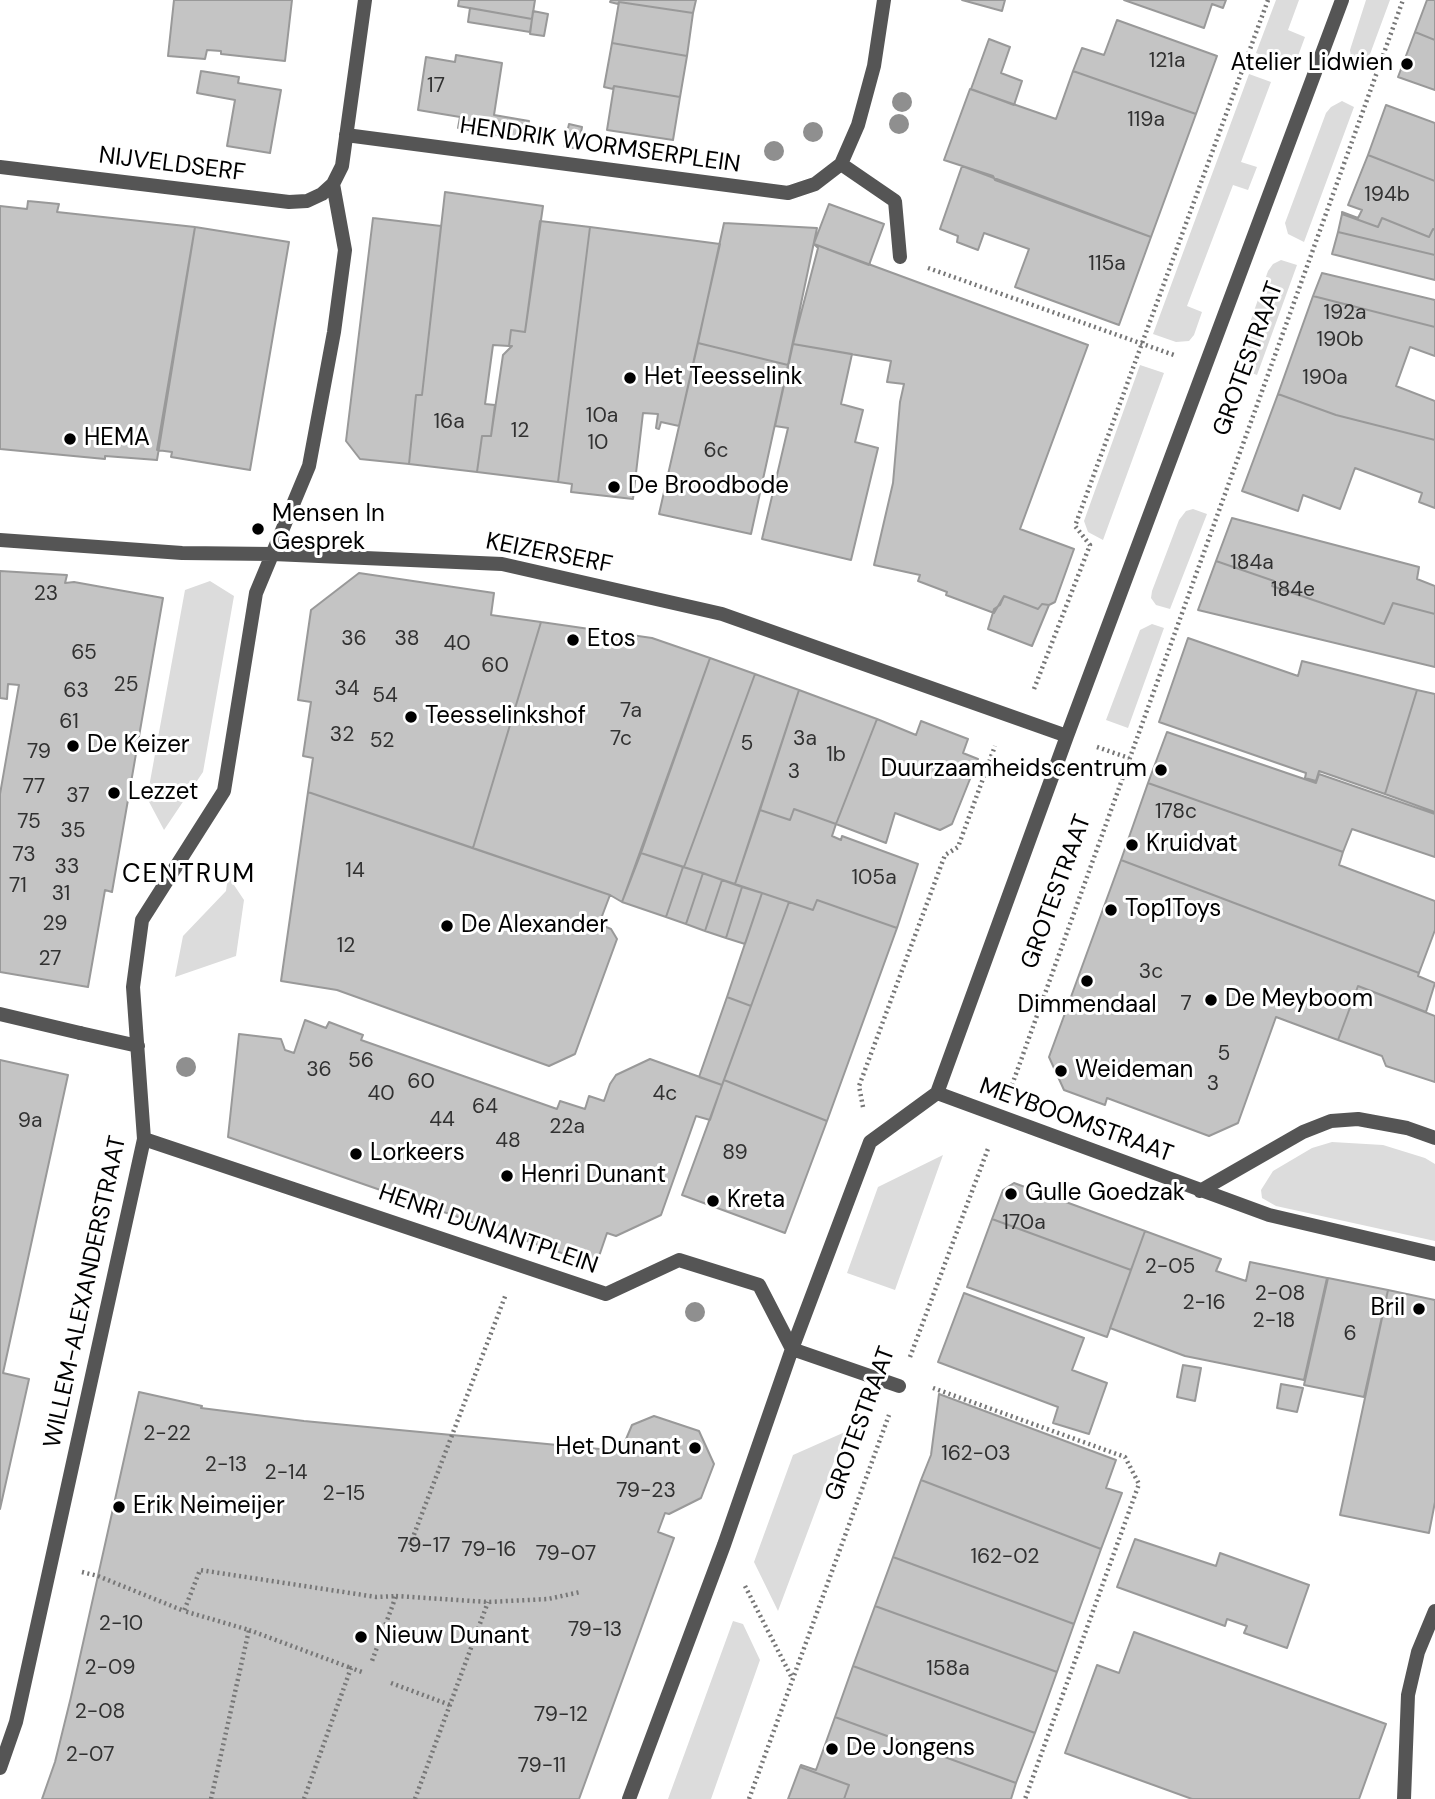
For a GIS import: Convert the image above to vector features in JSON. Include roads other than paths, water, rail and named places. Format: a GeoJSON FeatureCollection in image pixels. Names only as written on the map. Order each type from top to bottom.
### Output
{"type":"FeatureCollection","features":[{"type":"Feature","properties":{"kind":"street"},"geometry":{"type":"LineString","coordinates":[[333,184],[342,166],[365,0]]}},
{"type":"Feature","properties":{"kind":"street"},"geometry":{"type":"LineString","coordinates":[[884,0],[874,66],[858,125],[841,164],[895,201],[901,257]]}},
{"type":"Feature","properties":{"kind":"street","name":"GROTESTRAAT"},"geometry":{"type":"LineString","coordinates":[[937,1093],[1066,736],[1342,0]]}},
{"type":"Feature","properties":{"kind":"street","name":"HENDRIK WORMSERPLEIN"},"geometry":{"type":"LineString","coordinates":[[346,135],[788,193],[815,184],[841,164]]}},
{"type":"Feature","properties":{"kind":"street","name":"NIJVELDSERF"},"geometry":{"type":"LineString","coordinates":[[0,167],[289,202],[307,201],[322,194],[333,184]]}},
{"type":"Feature","properties":{"kind":"street","name":"WILLEM-ALEXANDERSTRAAT"},"geometry":{"type":"LineString","coordinates":[[0,1768],[16,1722],[144,1139],[133,987],[142,920],[224,791],[256,593],[309,466],[334,332],[345,250],[333,184]]}},
{"type":"Feature","properties":{"kind":"street","name":"KEIZERSERF"},"geometry":{"type":"LineString","coordinates":[[0,540],[182,552],[502,564],[722,614],[1066,736]]}},
{"type":"Feature","properties":{"kind":"street"},"geometry":{"type":"LineString","coordinates":[[0,1014],[138,1046]]}},
{"type":"Feature","properties":{"kind":"street"},"geometry":{"type":"LineString","coordinates":[[629,1799],[870,1142],[937,1093]]}},
{"type":"Feature","properties":{"kind":"street","name":"MEYBOOMSTRAAT"},"geometry":{"type":"LineString","coordinates":[[937,1093],[1269,1215],[1435,1254]]}},
{"type":"Feature","properties":{"kind":"street"},"geometry":{"type":"LineString","coordinates":[[1200,1191],[1303,1132],[1331,1121],[1358,1119],[1407,1128],[1435,1138]]}},
{"type":"Feature","properties":{"kind":"street","name":"HENRI DUNANTPLEIN"},"geometry":{"type":"LineString","coordinates":[[144,1139],[606,1294],[679,1260],[759,1285],[792,1349]]}},
{"type":"Feature","properties":{"kind":"street"},"geometry":{"type":"LineString","coordinates":[[792,1349],[901,1381]]}},
{"type":"Feature","properties":{"kind":"street"},"geometry":{"type":"LineString","coordinates":[[1404,1799],[1408,1695],[1418,1651],[1435,1612]]}},
{"type":"Feature","properties":{"kind":"place","name":"Atelier Lidwien"},"geometry":{"type":"Point","coordinates":[1407,64]}},
{"type":"Feature","properties":{"kind":"place","name":"Het Teesselink"},"geometry":{"type":"Point","coordinates":[630,378]}},
{"type":"Feature","properties":{"kind":"place","name":"HEMA"},"geometry":{"type":"Point","coordinates":[70,439]}},
{"type":"Feature","properties":{"kind":"place","name":"De Broodbode"},"geometry":{"type":"Point","coordinates":[614,487]}},
{"type":"Feature","properties":{"kind":"place","name":"Mensen In Gesprek"},"geometry":{"type":"Point","coordinates":[258,529]}},
{"type":"Feature","properties":{"kind":"place","name":"Etos"},"geometry":{"type":"Point","coordinates":[573,640]}},
{"type":"Feature","properties":{"kind":"place","name":"Teesselinkshof"},"geometry":{"type":"Point","coordinates":[411,717]}},
{"type":"Feature","properties":{"kind":"place","name":"De Keizer"},"geometry":{"type":"Point","coordinates":[73,746]}},
{"type":"Feature","properties":{"kind":"place","name":"Duurzaamheidscentrum"},"geometry":{"type":"Point","coordinates":[1161,770]}},
{"type":"Feature","properties":{"kind":"place","name":"Lezzet"},"geometry":{"type":"Point","coordinates":[114,793]}},
{"type":"Feature","properties":{"kind":"place","name":"Kruidvat"},"geometry":{"type":"Point","coordinates":[1132,845]}},
{"type":"Feature","properties":{"kind":"place","name":"Top1Toys"},"geometry":{"type":"Point","coordinates":[1111,910]}},
{"type":"Feature","properties":{"kind":"place","name":"De Alexander"},"geometry":{"type":"Point","coordinates":[447,926]}},
{"type":"Feature","properties":{"kind":"place","name":"Dimmendaal"},"geometry":{"type":"Point","coordinates":[1087,981]}},
{"type":"Feature","properties":{"kind":"place","name":"De Meyboom"},"geometry":{"type":"Point","coordinates":[1211,1000]}},
{"type":"Feature","properties":{"kind":"place","name":"Weideman"},"geometry":{"type":"Point","coordinates":[1061,1071]}},
{"type":"Feature","properties":{"kind":"place","name":"Lorkeers"},"geometry":{"type":"Point","coordinates":[356,1154]}},
{"type":"Feature","properties":{"kind":"place","name":"Henri Dunant"},"geometry":{"type":"Point","coordinates":[507,1176]}},
{"type":"Feature","properties":{"kind":"place","name":"Gulle Goedzak"},"geometry":{"type":"Point","coordinates":[1011,1194]}},
{"type":"Feature","properties":{"kind":"place","name":"Kreta"},"geometry":{"type":"Point","coordinates":[713,1201]}},
{"type":"Feature","properties":{"kind":"place","name":"Bril"},"geometry":{"type":"Point","coordinates":[1419,1309]}},
{"type":"Feature","properties":{"kind":"place","name":"Het Dunant"},"geometry":{"type":"Point","coordinates":[695,1448]}},
{"type":"Feature","properties":{"kind":"place","name":"Erik Neimeijer"},"geometry":{"type":"Point","coordinates":[119,1507]}},
{"type":"Feature","properties":{"kind":"place","name":"Nieuw Dunant"},"geometry":{"type":"Point","coordinates":[361,1637]}},
{"type":"Feature","properties":{"kind":"place","name":"De Jongens"},"geometry":{"type":"Point","coordinates":[832,1749]}},
{"type":"Feature","properties":{"kind":"district","name":"CENTRUM"},"geometry":{"type":"Point","coordinates":[189,875]}}]}
